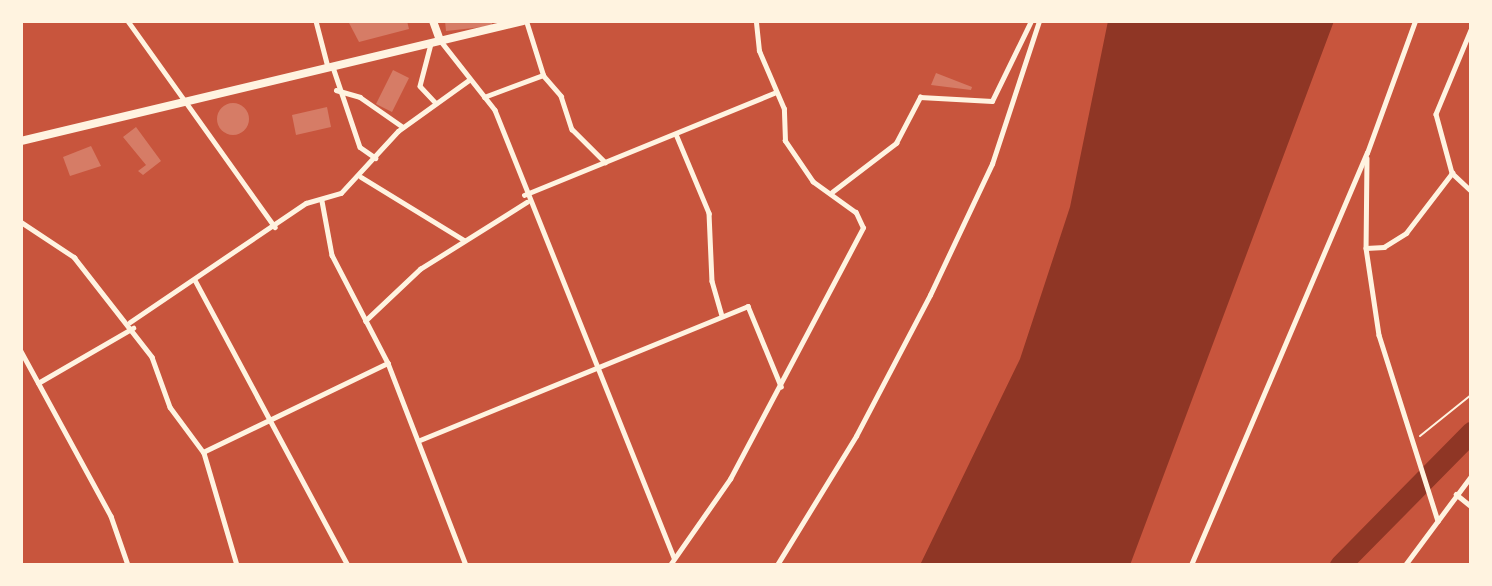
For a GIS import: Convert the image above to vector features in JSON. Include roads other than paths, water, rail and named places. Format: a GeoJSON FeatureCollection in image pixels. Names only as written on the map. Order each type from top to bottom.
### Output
{"type":"FeatureCollection","features":[{"type":"Feature","properties":{"kind":"main road"},"geometry":{"type":"LineString","coordinates":[[433,21],[440,40]]}},
{"type":"Feature","properties":{"kind":"main road"},"geometry":{"type":"LineString","coordinates":[[21,141],[525,21]]}},
{"type":"Feature","properties":{"kind":"street"},"geometry":{"type":"LineString","coordinates":[[128,21],[275,227]]}},
{"type":"Feature","properties":{"kind":"street"},"geometry":{"type":"LineString","coordinates":[[316,21],[336,90],[360,147],[376,158]]}},
{"type":"Feature","properties":{"kind":"street"},"geometry":{"type":"LineString","coordinates":[[525,21],[543,75],[561,96],[572,129],[605,162]]}},
{"type":"Feature","properties":{"kind":"street"},"geometry":{"type":"LineString","coordinates":[[670,565],[730,479],[863,228],[832,192],[813,182],[785,141],[776,92],[755,21]]}},
{"type":"Feature","properties":{"kind":"street"},"geometry":{"type":"LineString","coordinates":[[832,192],[896,144],[920,97],[992,101],[1031,21]]}},
{"type":"Feature","properties":{"kind":"street"},"geometry":{"type":"LineString","coordinates":[[777,565],[856,436],[930,295],[992,164],[1038,21]]}},
{"type":"Feature","properties":{"kind":"street"},"geometry":{"type":"LineString","coordinates":[[1191,565],[1367,153],[1415,21]]}},
{"type":"Feature","properties":{"kind":"street"},"geometry":{"type":"LineString","coordinates":[[1471,30],[1436,114],[1452,173],[1471,191]]}},
{"type":"Feature","properties":{"kind":"street"},"geometry":{"type":"LineString","coordinates":[[440,40],[484,97],[512,149],[524,196],[674,559]]}},
{"type":"Feature","properties":{"kind":"street"},"geometry":{"type":"LineString","coordinates":[[431,42],[420,86],[435,102]]}},
{"type":"Feature","properties":{"kind":"street"},"geometry":{"type":"LineString","coordinates":[[484,97],[543,75]]}},
{"type":"Feature","properties":{"kind":"street"},"geometry":{"type":"LineString","coordinates":[[130,322],[275,227],[306,203],[322,201],[360,177],[403,127],[469,80]]}},
{"type":"Feature","properties":{"kind":"street"},"geometry":{"type":"LineString","coordinates":[[336,90],[360,97],[403,127]]}},
{"type":"Feature","properties":{"kind":"street"},"geometry":{"type":"LineString","coordinates":[[524,196],[776,92]]}},
{"type":"Feature","properties":{"kind":"street"},"geometry":{"type":"LineString","coordinates":[[676,134],[709,213],[712,281],[722,316]]}},
{"type":"Feature","properties":{"kind":"street"},"geometry":{"type":"LineString","coordinates":[[1367,153],[1366,248],[1379,335],[1429,503],[1438,521]]}},
{"type":"Feature","properties":{"kind":"street"},"geometry":{"type":"LineString","coordinates":[[1366,248],[1384,247],[1406,233],[1452,173]]}},
{"type":"Feature","properties":{"kind":"street"},"geometry":{"type":"LineString","coordinates":[[360,177],[464,240]]}},
{"type":"Feature","properties":{"kind":"street"},"geometry":{"type":"LineString","coordinates":[[322,201],[332,255],[388,363],[421,440],[466,565]]}},
{"type":"Feature","properties":{"kind":"street"},"geometry":{"type":"LineString","coordinates":[[365,321],[420,269],[527,202]]}},
{"type":"Feature","properties":{"kind":"street"},"geometry":{"type":"LineString","coordinates":[[21,222],[74,257],[134,328],[170,407],[203,452],[237,565]]}},
{"type":"Feature","properties":{"kind":"street"},"geometry":{"type":"LineString","coordinates":[[21,229],[29,225]]}},
{"type":"Feature","properties":{"kind":"street"},"geometry":{"type":"LineString","coordinates":[[195,280],[273,419],[348,565]]}},
{"type":"Feature","properties":{"kind":"street"},"geometry":{"type":"LineString","coordinates":[[421,440],[748,306],[781,387]]}},
{"type":"Feature","properties":{"kind":"street"},"geometry":{"type":"LineString","coordinates":[[38,383],[134,328]]}},
{"type":"Feature","properties":{"kind":"street"},"geometry":{"type":"LineString","coordinates":[[21,351],[111,516],[128,565]]}},
{"type":"Feature","properties":{"kind":"street"},"geometry":{"type":"LineString","coordinates":[[203,452],[388,363]]}},
{"type":"Feature","properties":{"kind":"street"},"geometry":{"type":"LineString","coordinates":[[1405,565],[1471,476]]}},
{"type":"Feature","properties":{"kind":"street"},"geometry":{"type":"LineString","coordinates":[[1456,494],[1471,506]]}},
{"type":"Feature","properties":{"kind":"waterway"},"geometry":{"type":"LineString","coordinates":[[1340,565],[1471,432]]}}]}
